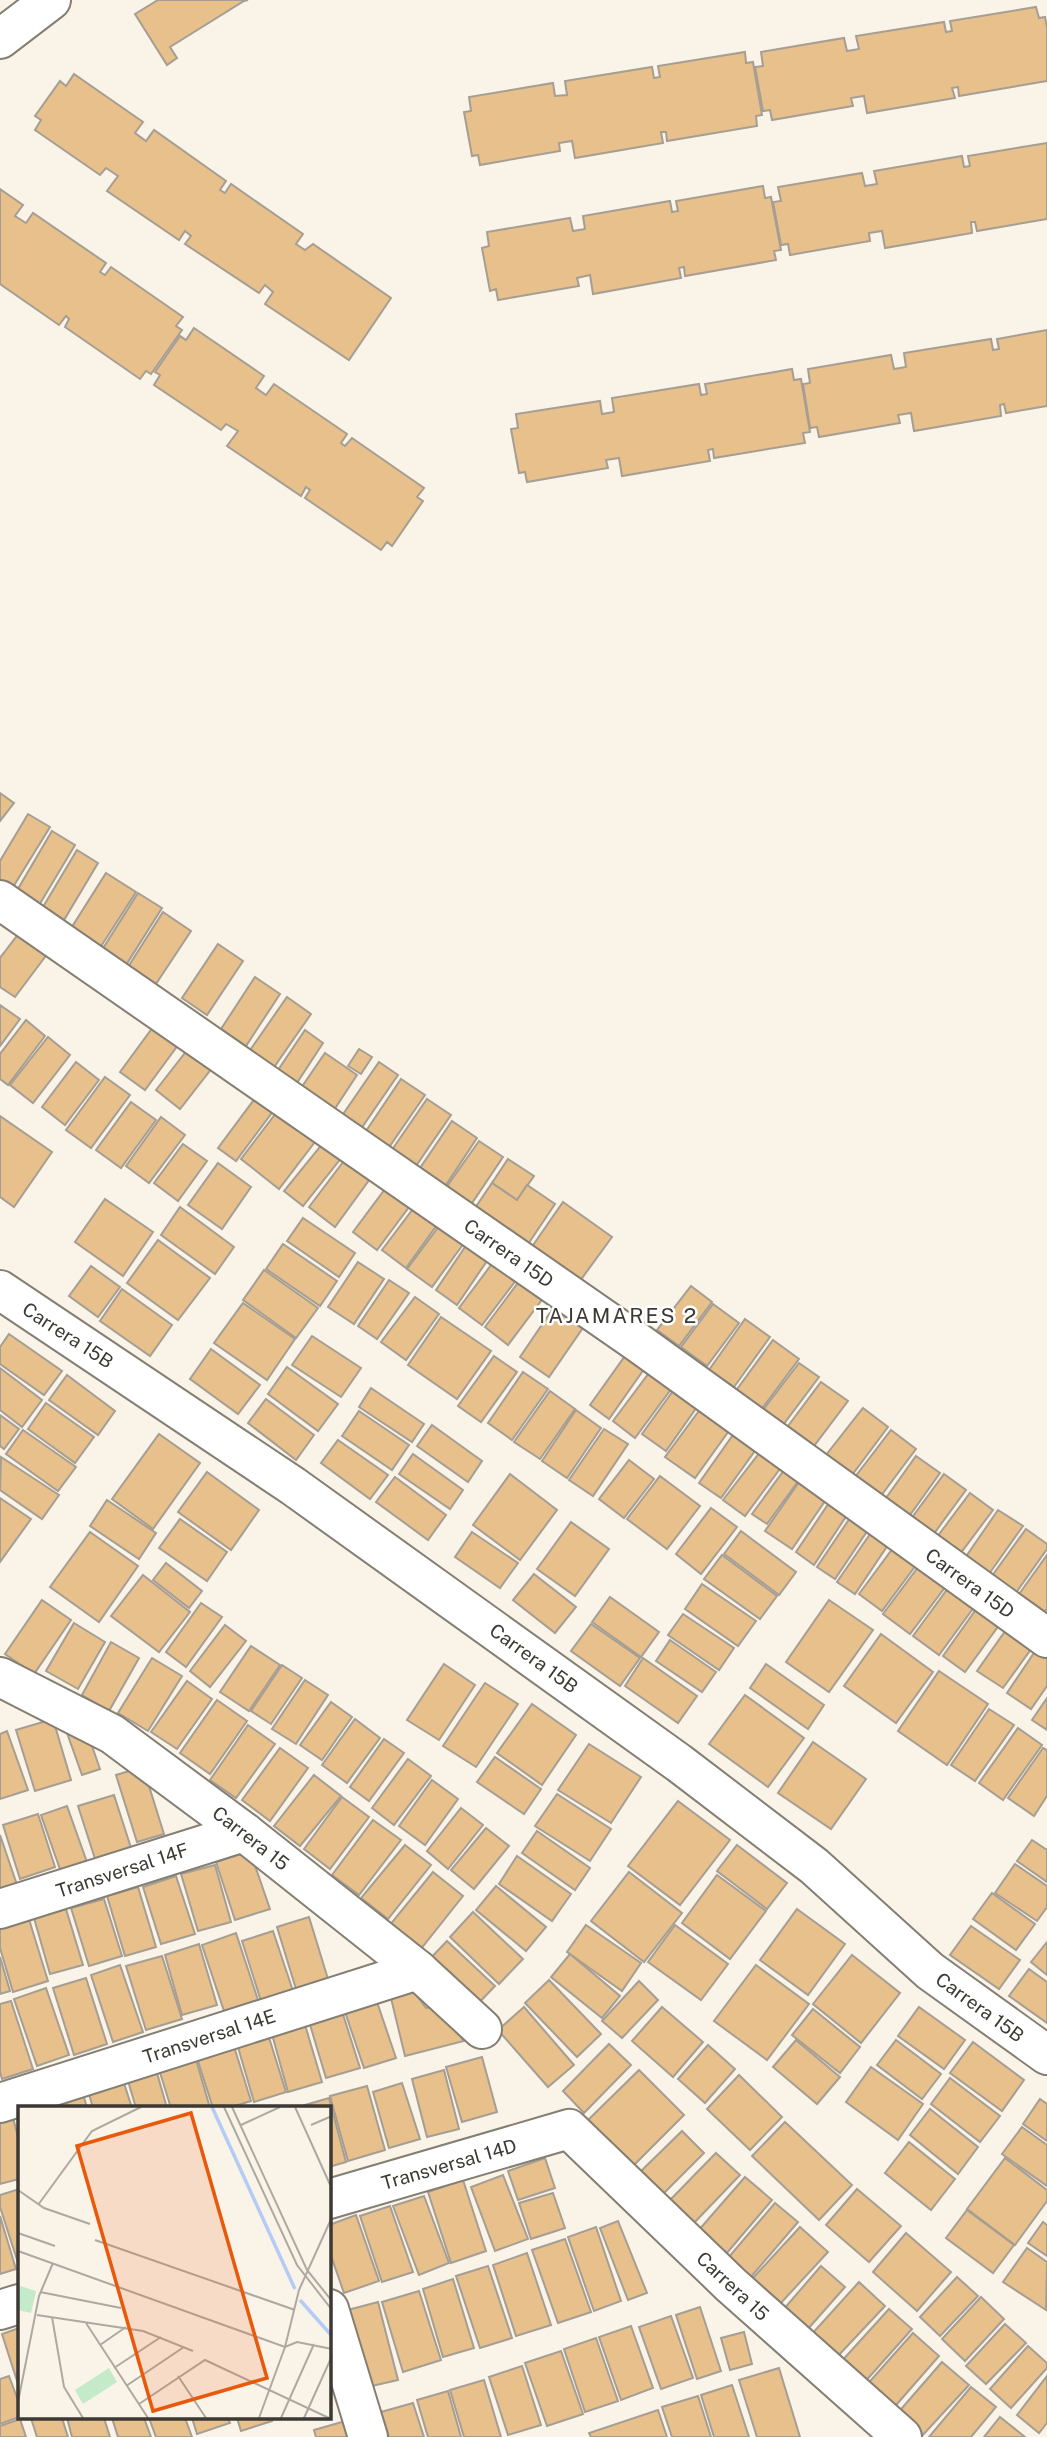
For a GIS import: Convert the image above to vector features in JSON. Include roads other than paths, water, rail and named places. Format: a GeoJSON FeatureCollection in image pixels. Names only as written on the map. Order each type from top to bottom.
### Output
{"type":"FeatureCollection","features":[{"type":"Feature","properties":{"kind":"street"},"geometry":{"type":"LineString","coordinates":[[0,39],[51,0]]}},
{"type":"Feature","properties":{"kind":"street","name":"Carrera 15D"},"geometry":{"type":"LineString","coordinates":[[0,900],[640,1344],[1047,1638]]}},
{"type":"Feature","properties":{"kind":"street","name":"Carrera 15B"},"geometry":{"type":"LineString","coordinates":[[0,1290],[293,1486],[679,1762],[814,1866],[930,1971],[1047,2055]]}},
{"type":"Feature","properties":{"kind":"street","name":"Carrera 15"},"geometry":{"type":"LineString","coordinates":[[0,1677],[112,1734],[244,1832],[418,1970],[482,2029]]}},
{"type":"Feature","properties":{"kind":"street","name":"Transversal 14F"},"geometry":{"type":"LineString","coordinates":[[0,1909],[244,1832]]}},
{"type":"Feature","properties":{"kind":"street","name":"Transversal 14E"},"geometry":{"type":"LineString","coordinates":[[0,2103],[418,1970]]}},
{"type":"Feature","properties":{"kind":"street","name":"Carrera 15"},"geometry":{"type":"LineString","coordinates":[[569,2129],[731,2285],[902,2437]]}},
{"type":"Feature","properties":{"kind":"street","name":"Transversal 14D"},"geometry":{"type":"LineString","coordinates":[[331,2198],[569,2129]]}},
{"type":"Feature","properties":{"kind":"street"},"geometry":{"type":"LineString","coordinates":[[0,2310],[18,2304]]}},
{"type":"Feature","properties":{"kind":"street"},"geometry":{"type":"LineString","coordinates":[[331,2316],[368,2437]]}},
{"type":"Feature","properties":{"kind":"district","name":"TAJAMARES 2"},"geometry":{"type":"Point","coordinates":[617,1316]}}]}
